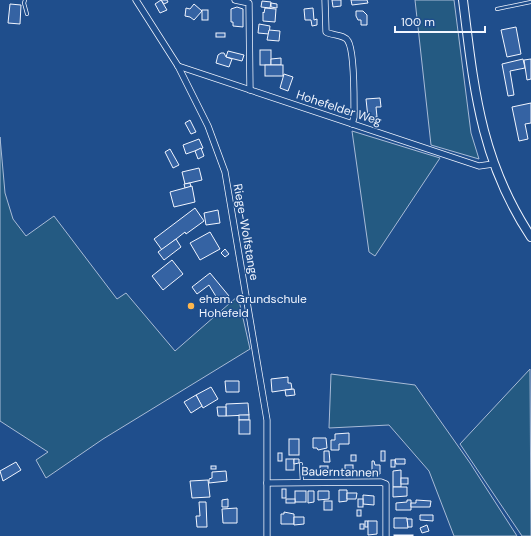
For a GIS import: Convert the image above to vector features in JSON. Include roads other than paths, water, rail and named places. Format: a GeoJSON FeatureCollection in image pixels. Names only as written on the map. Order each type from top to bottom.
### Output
{"type":"FeatureCollection","features":[{"type":"Feature","properties":{"kind":"main road"},"geometry":{"type":"LineString","coordinates":[[463,0],[476,100],[483,133],[493,164],[506,195],[531,237]]}},
{"type":"Feature","properties":{"kind":"street","name":"Riege-Wolfstange"},"geometry":{"type":"LineString","coordinates":[[136,0],[178,66],[208,126],[225,172],[267,420],[267,536]]}},
{"type":"Feature","properties":{"kind":"street"},"geometry":{"type":"LineString","coordinates":[[236,0],[249,3],[250,90]]}},
{"type":"Feature","properties":{"kind":"street"},"geometry":{"type":"LineString","coordinates":[[325,0],[326,32],[332,35],[341,36],[348,41],[352,52],[354,117],[352,124]]}},
{"type":"Feature","properties":{"kind":"street","name":"Hohefelder Weg"},"geometry":{"type":"LineString","coordinates":[[178,66],[479,166],[493,164]]}},
{"type":"Feature","properties":{"kind":"street","name":"Bauerntannen"},"geometry":{"type":"LineString","coordinates":[[267,483],[380,482],[386,484],[386,536]]}},
{"type":"Feature","properties":{"kind":"lane"},"geometry":{"type":"LineString","coordinates":[[25,0],[24,3],[27,14]]}},
{"type":"Feature","properties":{"kind":"lane"},"geometry":{"type":"LineString","coordinates":[[497,9],[531,2]]}},
{"type":"Feature","properties":{"kind":"lane"},"geometry":{"type":"LineString","coordinates":[[301,464],[302,483]]}},
{"type":"Feature","properties":{"kind":"place","name":"ehem. Grundschule Hohefeld"},"geometry":{"type":"Point","coordinates":[191,306]}}]}
